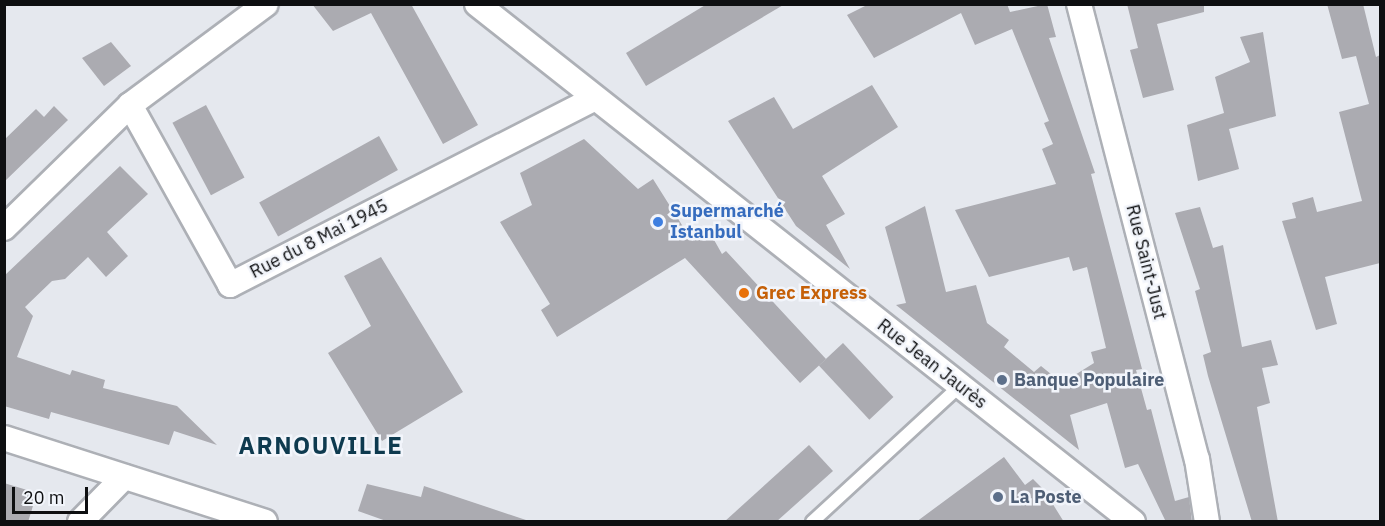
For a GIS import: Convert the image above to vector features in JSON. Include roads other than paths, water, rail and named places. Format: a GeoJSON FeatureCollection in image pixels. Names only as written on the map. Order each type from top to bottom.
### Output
{"type":"FeatureCollection","features":[{"type":"Feature","properties":{"kind":"street"},"geometry":{"type":"LineString","coordinates":[[4,228],[130,105],[266,4]]}},
{"type":"Feature","properties":{"kind":"street","name":"Rue Jean Jaurès"},"geometry":{"type":"LineString","coordinates":[[477,4],[592,100],[1133,522]]}},
{"type":"Feature","properties":{"kind":"street","name":"Rue Saint-Just"},"geometry":{"type":"LineString","coordinates":[[1080,4],[1197,459],[1207,522]]}},
{"type":"Feature","properties":{"kind":"street","name":"Rue du 8 Mai 1945"},"geometry":{"type":"LineString","coordinates":[[130,105],[230,285],[592,100]]}},
{"type":"Feature","properties":{"kind":"street"},"geometry":{"type":"LineString","coordinates":[[4,438],[265,522]]}},
{"type":"Feature","properties":{"kind":"street"},"geometry":{"type":"LineString","coordinates":[[80,522],[124,477]]}},
{"type":"Feature","properties":{"kind":"lane"},"geometry":{"type":"LineString","coordinates":[[812,522],[960,386]]}},
{"type":"Feature","properties":{"kind":"place","name":"Supermarché Istanbul"},"geometry":{"type":"Point","coordinates":[658,222]}},
{"type":"Feature","properties":{"kind":"place","name":"Grec Express"},"geometry":{"type":"Point","coordinates":[744,293]}},
{"type":"Feature","properties":{"kind":"place","name":"Banque Populaire"},"geometry":{"type":"Point","coordinates":[1002,380]}},
{"type":"Feature","properties":{"kind":"place","name":"La Poste"},"geometry":{"type":"Point","coordinates":[998,497]}},
{"type":"Feature","properties":{"kind":"district","name":"ARNOUVILLE"},"geometry":{"type":"Point","coordinates":[321,446]}}]}
